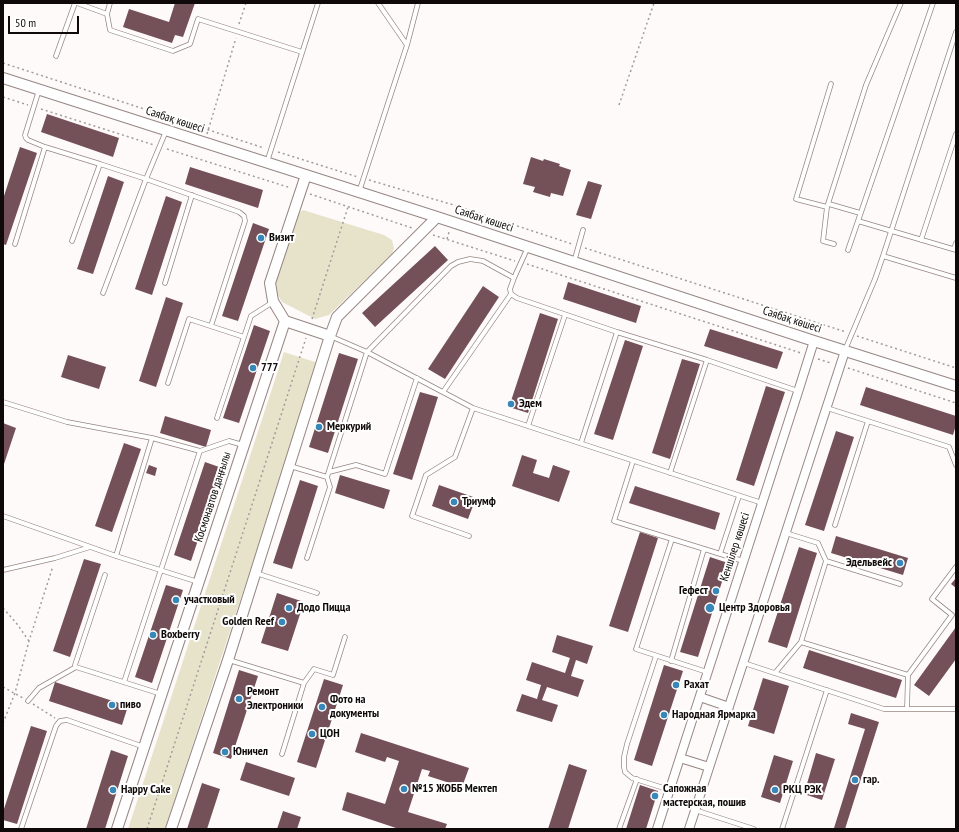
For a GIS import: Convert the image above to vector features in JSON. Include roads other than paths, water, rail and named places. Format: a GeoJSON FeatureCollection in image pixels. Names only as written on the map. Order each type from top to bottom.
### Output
{"type":"FeatureCollection","features":[{"type":"Feature","properties":{"kind":"street","name":"Саябақ көшесі"},"geometry":{"type":"LineString","coordinates":[[3,78],[437,217],[956,386]]}},
{"type":"Feature","properties":{"kind":"street"},"geometry":{"type":"LineString","coordinates":[[306,175],[270,283],[274,301],[285,321],[330,336]]}},
{"type":"Feature","properties":{"kind":"street"},"geometry":{"type":"LineString","coordinates":[[171,829],[228,660],[337,317],[437,217]]}},
{"type":"Feature","properties":{"kind":"street","name":"Космонавтов даңғылы"},"geometry":{"type":"LineString","coordinates":[[117,829],[285,321]]}},
{"type":"Feature","properties":{"kind":"street","name":"Кеншілер көшесі"},"geometry":{"type":"LineString","coordinates":[[657,829],[814,341]]}},
{"type":"Feature","properties":{"kind":"street"},"geometry":{"type":"LineString","coordinates":[[689,829],[845,351]]}},
{"type":"Feature","properties":{"kind":"street"},"geometry":{"type":"LineString","coordinates":[[700,697],[729,706]]}},
{"type":"Feature","properties":{"kind":"street"},"geometry":{"type":"LineString","coordinates":[[680,758],[709,767]]}},
{"type":"Feature","properties":{"kind":"lane"},"geometry":{"type":"LineString","coordinates":[[56,56],[76,3],[107,14]]}},
{"type":"Feature","properties":{"kind":"lane"},"geometry":{"type":"LineString","coordinates":[[110,3],[107,14],[110,30],[174,51],[190,44],[198,19],[302,52]]}},
{"type":"Feature","properties":{"kind":"lane"},"geometry":{"type":"LineString","coordinates":[[267,163],[318,3]]}},
{"type":"Feature","properties":{"kind":"lane"},"geometry":{"type":"LineString","coordinates":[[378,3],[407,45]]}},
{"type":"Feature","properties":{"kind":"lane"},"geometry":{"type":"LineString","coordinates":[[359,192],[407,45],[418,3]]}},
{"type":"Feature","properties":{"kind":"lane"},"geometry":{"type":"LineString","coordinates":[[834,244],[823,241],[828,205],[866,85],[901,3]]}},
{"type":"Feature","properties":{"kind":"lane"},"geometry":{"type":"LineString","coordinates":[[848,250],[933,3]]}},
{"type":"Feature","properties":{"kind":"lane"},"geometry":{"type":"LineString","coordinates":[[845,351],[851,334],[876,279],[956,32]]}},
{"type":"Feature","properties":{"kind":"lane"},"geometry":{"type":"LineString","coordinates":[[832,84],[796,199],[860,213]]}},
{"type":"Feature","properties":{"kind":"lane"},"geometry":{"type":"LineString","coordinates":[[40,90],[25,135],[28,140],[192,195],[239,212],[244,216],[245,221],[211,326]]}},
{"type":"Feature","properties":{"kind":"lane"},"geometry":{"type":"LineString","coordinates":[[103,293],[166,130]]}},
{"type":"Feature","properties":{"kind":"lane"},"geometry":{"type":"LineString","coordinates":[[921,240],[956,134]]}},
{"type":"Feature","properties":{"kind":"lane"},"geometry":{"type":"LineString","coordinates":[[15,244],[45,146]]}},
{"type":"Feature","properties":{"kind":"lane"},"geometry":{"type":"LineString","coordinates":[[72,241],[100,164]]}},
{"type":"Feature","properties":{"kind":"lane"},"geometry":{"type":"LineString","coordinates":[[165,283],[192,195]]}},
{"type":"Feature","properties":{"kind":"lane"},"geometry":{"type":"LineString","coordinates":[[858,221],[955,250],[956,243]]}},
{"type":"Feature","properties":{"kind":"lane"},"geometry":{"type":"LineString","coordinates":[[574,262],[583,230]]}},
{"type":"Feature","properties":{"kind":"lane"},"geometry":{"type":"LineString","coordinates":[[443,392],[511,294],[510,289],[520,262],[528,247]]}},
{"type":"Feature","properties":{"kind":"lane"},"geometry":{"type":"LineString","coordinates":[[883,256],[956,278]]}},
{"type":"Feature","properties":{"kind":"lane"},"geometry":{"type":"LineString","coordinates":[[307,558],[330,487],[327,478],[367,352],[451,266],[458,262],[470,259],[483,261],[514,278]]}},
{"type":"Feature","properties":{"kind":"lane"},"geometry":{"type":"LineString","coordinates":[[511,294],[517,298],[565,315],[707,360],[798,392]]}},
{"type":"Feature","properties":{"kind":"lane"},"geometry":{"type":"LineString","coordinates":[[217,418],[251,316],[274,301]]}},
{"type":"Feature","properties":{"kind":"lane"},"geometry":{"type":"LineString","coordinates":[[528,426],[565,315]]}},
{"type":"Feature","properties":{"kind":"lane"},"geometry":{"type":"LineString","coordinates":[[168,383],[189,319],[244,337]]}},
{"type":"Feature","properties":{"kind":"lane"},"geometry":{"type":"LineString","coordinates":[[581,443],[617,332]]}},
{"type":"Feature","properties":{"kind":"lane"},"geometry":{"type":"LineString","coordinates":[[330,336],[367,352],[473,408],[762,503]]}},
{"type":"Feature","properties":{"kind":"lane"},"geometry":{"type":"LineString","coordinates":[[670,473],[707,360]]}},
{"type":"Feature","properties":{"kind":"lane"},"geometry":{"type":"LineString","coordinates":[[329,472],[356,465],[385,474],[417,378]]}},
{"type":"Feature","properties":{"kind":"lane"},"geometry":{"type":"LineString","coordinates":[[3,402],[67,422],[152,438],[200,451],[229,440],[244,445]]}},
{"type":"Feature","properties":{"kind":"lane"},"geometry":{"type":"LineString","coordinates":[[470,536],[412,516],[426,475],[455,457],[473,408]]}},
{"type":"Feature","properties":{"kind":"lane"},"geometry":{"type":"LineString","coordinates":[[826,408],[949,447],[956,465]]}},
{"type":"Feature","properties":{"kind":"lane"},"geometry":{"type":"LineString","coordinates":[[835,525],[868,421]]}},
{"type":"Feature","properties":{"kind":"lane"},"geometry":{"type":"LineString","coordinates":[[116,556],[152,438]]}},
{"type":"Feature","properties":{"kind":"lane"},"geometry":{"type":"LineString","coordinates":[[124,682],[200,451]]}},
{"type":"Feature","properties":{"kind":"lane"},"geometry":{"type":"LineString","coordinates":[[633,461],[614,521],[743,561]]}},
{"type":"Feature","properties":{"kind":"lane"},"geometry":{"type":"LineString","coordinates":[[289,465],[327,478]]}},
{"type":"Feature","properties":{"kind":"lane"},"geometry":{"type":"LineString","coordinates":[[720,554],[739,496]]}},
{"type":"Feature","properties":{"kind":"lane"},"geometry":{"type":"LineString","coordinates":[[3,516],[116,556],[199,582]]}},
{"type":"Feature","properties":{"kind":"lane"},"geometry":{"type":"LineString","coordinates":[[775,673],[801,642],[826,561],[818,543],[786,532]]}},
{"type":"Feature","properties":{"kind":"lane"},"geometry":{"type":"LineString","coordinates":[[672,539],[636,650],[708,672]]}},
{"type":"Feature","properties":{"kind":"lane"},"geometry":{"type":"LineString","coordinates":[[3,570],[55,558],[90,546]]}},
{"type":"Feature","properties":{"kind":"lane"},"geometry":{"type":"LineString","coordinates":[[671,661],[704,549]]}},
{"type":"Feature","properties":{"kind":"lane"},"geometry":{"type":"LineString","coordinates":[[826,561],[900,584]]}},
{"type":"Feature","properties":{"kind":"lane"},"geometry":{"type":"LineString","coordinates":[[907,709],[908,675],[952,615],[932,600],[956,567]]}},
{"type":"Feature","properties":{"kind":"lane"},"geometry":{"type":"LineString","coordinates":[[256,573],[317,593]]}},
{"type":"Feature","properties":{"kind":"lane"},"geometry":{"type":"LineString","coordinates":[[76,667],[75,665],[105,575]]}},
{"type":"Feature","properties":{"kind":"lane"},"geometry":{"type":"LineString","coordinates":[[282,754],[304,683],[314,670],[333,675],[345,637]]}},
{"type":"Feature","properties":{"kind":"lane"},"geometry":{"type":"LineString","coordinates":[[801,642],[908,675]]}},
{"type":"Feature","properties":{"kind":"lane"},"geometry":{"type":"LineString","coordinates":[[656,656],[627,744],[624,757],[624,767],[628,776],[670,790]]}},
{"type":"Feature","properties":{"kind":"lane"},"geometry":{"type":"LineString","coordinates":[[228,660],[304,683]]}},
{"type":"Feature","properties":{"kind":"lane"},"geometry":{"type":"LineString","coordinates":[[743,663],[884,709],[956,709]]}},
{"type":"Feature","properties":{"kind":"lane"},"geometry":{"type":"LineString","coordinates":[[28,701],[39,688],[76,667],[162,694]]}},
{"type":"Feature","properties":{"kind":"lane"},"geometry":{"type":"LineString","coordinates":[[782,829],[827,690]]}},
{"type":"Feature","properties":{"kind":"lane"},"geometry":{"type":"LineString","coordinates":[[21,829],[56,726],[60,721],[67,720],[145,747]]}},
{"type":"Feature","properties":{"kind":"lane"},"geometry":{"type":"LineString","coordinates":[[619,829],[637,780]]}},
{"type":"Feature","properties":{"kind":"lane"},"geometry":{"type":"LineString","coordinates":[[695,810],[754,829]]}},
{"type":"Feature","properties":{"kind":"place","name":"Визит"},"geometry":{"type":"Point","coordinates":[261,238]}},
{"type":"Feature","properties":{"kind":"place","name":"777"},"geometry":{"type":"Point","coordinates":[253,368]}},
{"type":"Feature","properties":{"kind":"place","name":"Эдем"},"geometry":{"type":"Point","coordinates":[511,404]}},
{"type":"Feature","properties":{"kind":"place","name":"Меркурий"},"geometry":{"type":"Point","coordinates":[319,427]}},
{"type":"Feature","properties":{"kind":"place","name":"Триумф"},"geometry":{"type":"Point","coordinates":[454,502]}},
{"type":"Feature","properties":{"kind":"place","name":"Эдельвейс"},"geometry":{"type":"Point","coordinates":[900,563]}},
{"type":"Feature","properties":{"kind":"place","name":"Гефест"},"geometry":{"type":"Point","coordinates":[716,591]}},
{"type":"Feature","properties":{"kind":"place","name":"участковый"},"geometry":{"type":"Point","coordinates":[176,600]}},
{"type":"Feature","properties":{"kind":"place","name":"Додо Пицца"},"geometry":{"type":"Point","coordinates":[289,608]}},
{"type":"Feature","properties":{"kind":"place","name":"Центр Здоровья"},"geometry":{"type":"Point","coordinates":[710,608]}},
{"type":"Feature","properties":{"kind":"place","name":"Golden Reef"},"geometry":{"type":"Point","coordinates":[282,622]}},
{"type":"Feature","properties":{"kind":"place","name":"Boxberry"},"geometry":{"type":"Point","coordinates":[153,635]}},
{"type":"Feature","properties":{"kind":"place","name":"Рахат"},"geometry":{"type":"Point","coordinates":[676,685]}},
{"type":"Feature","properties":{"kind":"place","name":"Ремонт Электроники"},"geometry":{"type":"Point","coordinates":[239,699]}},
{"type":"Feature","properties":{"kind":"place","name":"пиво"},"geometry":{"type":"Point","coordinates":[112,705]}},
{"type":"Feature","properties":{"kind":"place","name":"Фото на документы"},"geometry":{"type":"Point","coordinates":[322,707]}},
{"type":"Feature","properties":{"kind":"place","name":"Народная Ярмарка"},"geometry":{"type":"Point","coordinates":[664,715]}},
{"type":"Feature","properties":{"kind":"place","name":"ЦОН"},"geometry":{"type":"Point","coordinates":[312,734]}},
{"type":"Feature","properties":{"kind":"place","name":"Юничел"},"geometry":{"type":"Point","coordinates":[225,752]}},
{"type":"Feature","properties":{"kind":"place","name":"гар."},"geometry":{"type":"Point","coordinates":[855,780]}},
{"type":"Feature","properties":{"kind":"place","name":"№15 ЖОББ Мектеп"},"geometry":{"type":"Point","coordinates":[404,789]}},
{"type":"Feature","properties":{"kind":"place","name":"Happy Cake"},"geometry":{"type":"Point","coordinates":[113,790]}},
{"type":"Feature","properties":{"kind":"place","name":"РКЦ РЭК"},"geometry":{"type":"Point","coordinates":[775,790]}},
{"type":"Feature","properties":{"kind":"place","name":"Сапожная мастерская, пошив"},"geometry":{"type":"Point","coordinates":[655,796]}}]}
